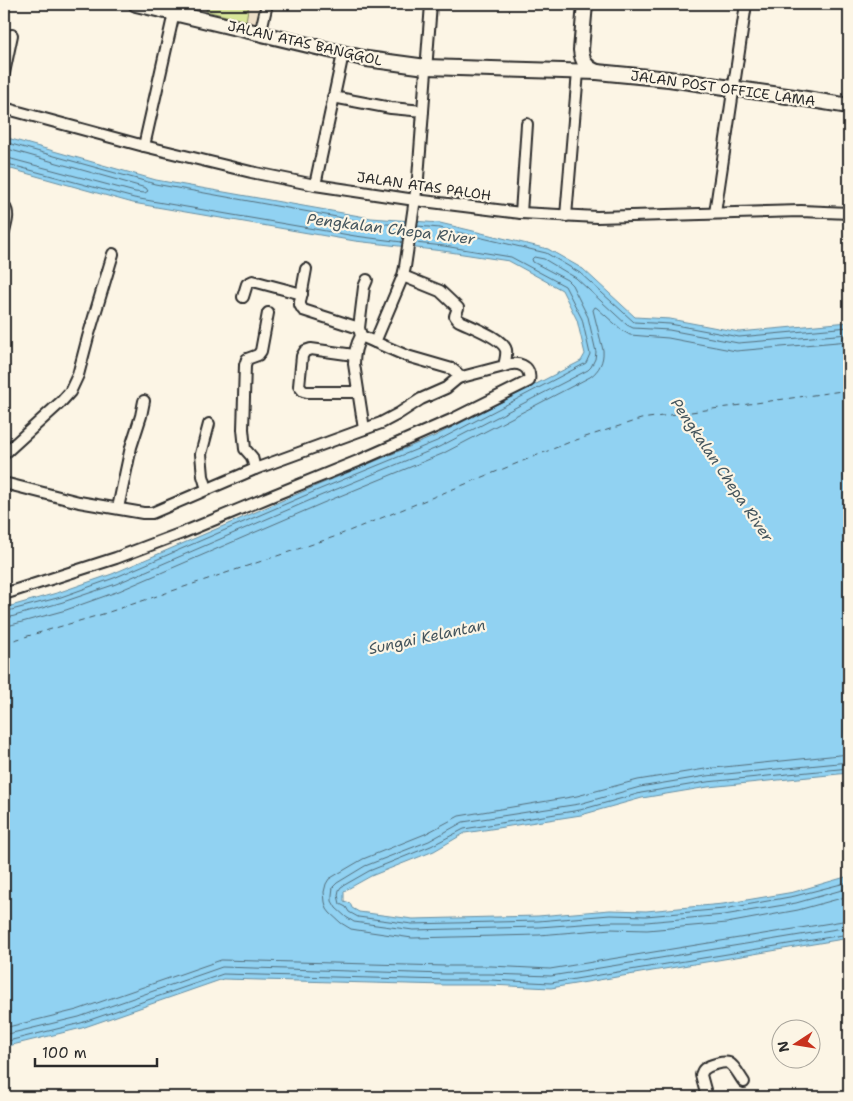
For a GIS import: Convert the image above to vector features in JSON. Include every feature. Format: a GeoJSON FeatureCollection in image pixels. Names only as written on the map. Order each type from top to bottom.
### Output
{"type":"FeatureCollection","features":[{"type":"Feature","properties":{"kind":"main road","name":"JALAN ATAS BANGGOL"},"geometry":{"type":"LineString","coordinates":[[136,4],[367,59],[426,67],[597,72]]}},
{"type":"Feature","properties":{"kind":"main road"},"geometry":{"type":"LineString","coordinates":[[584,4],[580,50],[583,62],[591,70],[597,72]]}},
{"type":"Feature","properties":{"kind":"main road"},"geometry":{"type":"LineString","coordinates":[[548,70],[575,58],[580,50]]}},
{"type":"Feature","properties":{"kind":"main road","name":"JALAN POST OFFICE LAMA"},"geometry":{"type":"LineString","coordinates":[[597,72],[669,79],[849,106]]}},
{"type":"Feature","properties":{"kind":"street"},"geometry":{"type":"LineString","coordinates":[[260,34],[267,4]]}},
{"type":"Feature","properties":{"kind":"street"},"geometry":{"type":"LineString","coordinates":[[375,342],[404,272],[416,200],[431,4]]}},
{"type":"Feature","properties":{"kind":"street"},"geometry":{"type":"LineString","coordinates":[[715,214],[746,4]]}},
{"type":"Feature","properties":{"kind":"street"},"geometry":{"type":"LineString","coordinates":[[144,146],[174,13]]}},
{"type":"Feature","properties":{"kind":"street"},"geometry":{"type":"LineString","coordinates":[[4,73],[12,35]]}},
{"type":"Feature","properties":{"kind":"street"},"geometry":{"type":"LineString","coordinates":[[315,185],[343,54]]}},
{"type":"Feature","properties":{"kind":"street"},"geometry":{"type":"LineString","coordinates":[[566,216],[578,72]]}},
{"type":"Feature","properties":{"kind":"street"},"geometry":{"type":"LineString","coordinates":[[333,97],[382,107],[423,112]]}},
{"type":"Feature","properties":{"kind":"street","name":"JALAN ATAS PALOH"},"geometry":{"type":"LineString","coordinates":[[4,108],[144,146],[251,172],[315,185],[416,200],[521,213],[597,217],[801,211],[849,213]]}},
{"type":"Feature","properties":{"kind":"street"},"geometry":{"type":"LineString","coordinates":[[521,213],[527,124]]}},
{"type":"Feature","properties":{"kind":"street"},"geometry":{"type":"LineString","coordinates":[[4,206],[8,215],[4,232]]}},
{"type":"Feature","properties":{"kind":"street"},"geometry":{"type":"LineString","coordinates":[[4,454],[70,392],[78,375],[113,254]]}},
{"type":"Feature","properties":{"kind":"street"},"geometry":{"type":"LineString","coordinates":[[306,268],[300,305],[303,310],[360,332],[375,342],[407,356],[452,369],[457,373],[458,378]]}},
{"type":"Feature","properties":{"kind":"street"},"geometry":{"type":"LineString","coordinates":[[404,272],[440,292],[458,308],[455,316],[458,320],[504,345],[506,350],[504,366]]}},
{"type":"Feature","properties":{"kind":"street"},"geometry":{"type":"LineString","coordinates":[[364,430],[354,355],[360,332],[366,280]]}},
{"type":"Feature","properties":{"kind":"street"},"geometry":{"type":"LineString","coordinates":[[243,297],[247,284],[253,281],[302,294]]}},
{"type":"Feature","properties":{"kind":"street"},"geometry":{"type":"LineString","coordinates":[[255,469],[252,457],[245,449],[243,429],[244,365],[246,359],[258,355],[261,351],[268,313]]}},
{"type":"Feature","properties":{"kind":"street"},"geometry":{"type":"LineString","coordinates":[[354,355],[312,349],[305,351],[302,356],[299,386],[303,391],[307,392],[358,392]]}},
{"type":"Feature","properties":{"kind":"street"},"geometry":{"type":"LineString","coordinates":[[4,483],[79,502],[149,514],[255,469],[364,430],[390,418],[421,399],[446,388],[458,378],[510,364],[523,366],[529,372],[529,382],[451,420],[358,461],[274,494],[182,534],[116,558],[4,594]]}},
{"type":"Feature","properties":{"kind":"street"},"geometry":{"type":"LineString","coordinates":[[118,508],[131,447],[144,401]]}},
{"type":"Feature","properties":{"kind":"street"},"geometry":{"type":"LineString","coordinates":[[207,490],[201,454],[209,424]]}},
{"type":"Feature","properties":{"kind":"street"},"geometry":{"type":"LineString","coordinates":[[707,1097],[701,1075],[704,1069],[729,1063],[744,1082]]}},
{"type":"Feature","properties":{"kind":"shaded area"},"geometry":{"type":"Polygon","coordinates":[[[186,4],[265,4],[260,25],[186,6],[186,4]]]}},
{"type":"Feature","properties":{"kind":"green space"},"geometry":{"type":"Polygon","coordinates":[[[205,4],[249,4],[246,21],[206,11],[208,5],[205,4]]]}},
{"type":"Feature","properties":{"kind":"water"},"geometry":{"type":"Polygon","coordinates":[[[4,137],[156,180],[371,218],[440,223],[548,249],[583,269],[635,317],[670,319],[739,332],[849,322],[849,773],[708,787],[642,798],[581,815],[465,833],[434,851],[371,876],[344,891],[344,901],[350,903],[352,908],[359,912],[413,919],[538,916],[610,910],[646,911],[723,904],[794,892],[849,876],[849,938],[551,988],[223,979],[82,1028],[4,1047],[4,608],[60,592],[112,574],[435,436],[581,361],[585,354],[577,320],[562,290],[509,261],[355,241],[133,203],[4,167],[4,137]]]}},
{"type":"Feature","properties":{"kind":"ferry route"},"geometry":{"type":"LineString","coordinates":[[4,643],[103,614],[334,537],[570,442],[641,419],[849,390]]}},
{"type":"Feature","properties":{"kind":"water label","name":"Pengkalan Chepa River"},"geometry":{"type":"Point","coordinates":[391,229]}},
{"type":"Feature","properties":{"kind":"water label","name":"Pengkalan Chepa River"},"geometry":{"type":"Point","coordinates":[722,470]}},
{"type":"Feature","properties":{"kind":"water label","name":"Sungai Kelantan"},"geometry":{"type":"Point","coordinates":[427,637]}}]}
